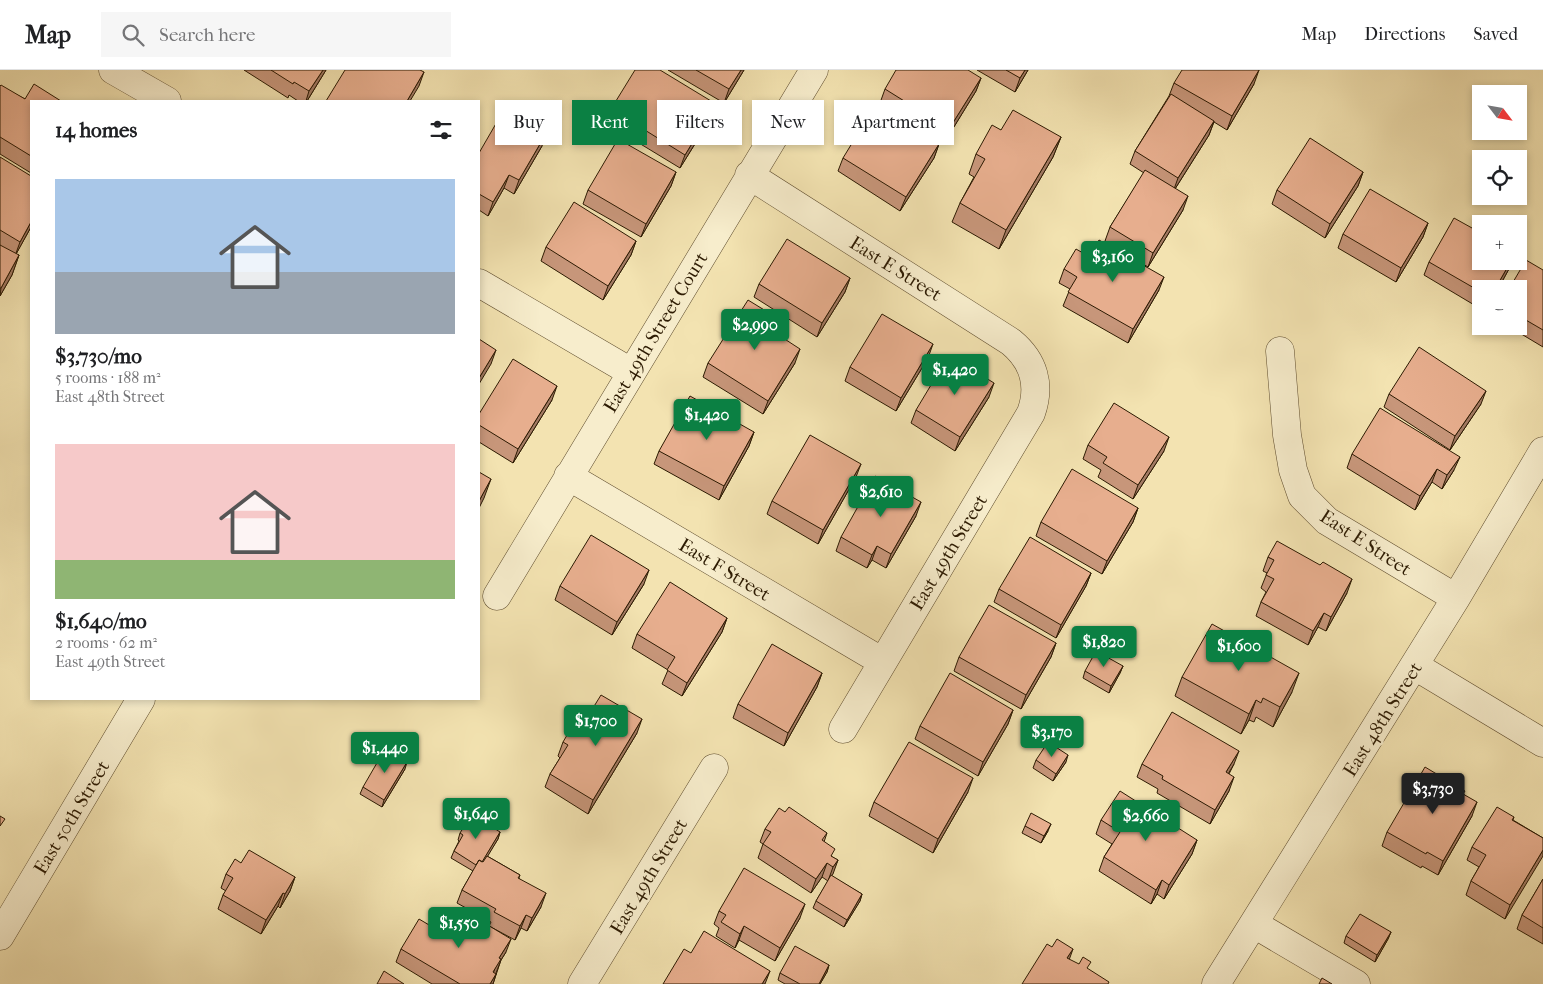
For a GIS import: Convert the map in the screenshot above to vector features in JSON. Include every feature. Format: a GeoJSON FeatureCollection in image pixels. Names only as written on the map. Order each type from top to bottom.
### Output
{"type":"FeatureCollection","features":[{"type":"Feature","properties":{"kind":"street"},"geometry":{"type":"LineString","coordinates":[[113,70],[165,100]]}},
{"type":"Feature","properties":{"kind":"street","name":"East 49th Street Court"},"geometry":{"type":"LineString","coordinates":[[497,596],[814,70]]}},
{"type":"Feature","properties":{"kind":"street","name":"East E Street"},"geometry":{"type":"LineString","coordinates":[[749,175],[1011,342],[1024,355],[1033,371]]}},
{"type":"Feature","properties":{"kind":"street"},"geometry":{"type":"LineString","coordinates":[[480,284],[631,372]]}},
{"type":"Feature","properties":{"kind":"street","name":"East E Street"},"geometry":{"type":"LineString","coordinates":[[1280,351],[1287,435],[1293,470],[1302,496],[1327,521],[1456,598]]}},
{"type":"Feature","properties":{"kind":"street","name":"East 49th Street"},"geometry":{"type":"LineString","coordinates":[[843,729],[1031,413],[1036,396],[1036,380],[1033,371]]}},
{"type":"Feature","properties":{"kind":"street","name":"East 48th Street"},"geometry":{"type":"LineString","coordinates":[[1216,984],[1415,666],[1543,451]]}},
{"type":"Feature","properties":{"kind":"street","name":"East F Street"},"geometry":{"type":"LineString","coordinates":[[568,476],[883,662]]}},
{"type":"Feature","properties":{"kind":"street"},"geometry":{"type":"LineString","coordinates":[[1415,666],[1543,743]]}},
{"type":"Feature","properties":{"kind":"street","name":"East 50th Street"},"geometry":{"type":"LineString","coordinates":[[0,936],[141,700]]}},
{"type":"Feature","properties":{"kind":"street","name":"East 49th Street"},"geometry":{"type":"LineString","coordinates":[[582,984],[714,768]]}},
{"type":"Feature","properties":{"kind":"street"},"geometry":{"type":"LineString","coordinates":[[1254,924],[1356,984]]}},
{"type":"Feature","properties":{"kind":"building"},"geometry":{"type":"Polygon","coordinates":[[[271,70],[323,70],[309,91],[294,82],[293,84],[271,70]]]}},
{"type":"Feature","properties":{"kind":"building"},"geometry":{"type":"Polygon","coordinates":[[[345,70],[420,70],[424,72],[408,100],[327,100],[345,70]]]}},
{"type":"Feature","properties":{"kind":"building"},"geometry":{"type":"Polygon","coordinates":[[[635,70],[660,70],[709,100],[657,100],[657,138],[647,131],[647,100],[617,100],[635,70]]]}},
{"type":"Feature","properties":{"kind":"building"},"geometry":{"type":"Polygon","coordinates":[[[696,70],[741,70],[729,89],[696,70]]]}},
{"type":"Feature","properties":{"kind":"building"},"geometry":{"type":"Polygon","coordinates":[[[896,70],[968,70],[981,78],[954,121],[954,100],[903,100],[885,89],[896,70]]]}},
{"type":"Feature","properties":{"kind":"building"},"geometry":{"type":"Polygon","coordinates":[[[1006,70],[1025,70],[1020,78],[1006,70]]]}},
{"type":"Feature","properties":{"kind":"building"},"geometry":{"type":"Polygon","coordinates":[[[1182,70],[1259,70],[1232,116],[1174,83],[1182,70]]]}},
{"type":"Feature","properties":{"kind":"building"},"geometry":{"type":"Polygon","coordinates":[[[34,84],[59,100],[30,100],[30,155],[0,137],[0,86],[25,99],[34,84]]]}},
{"type":"Feature","properties":{"kind":"building"},"geometry":{"type":"Polygon","coordinates":[[[1171,94],[1214,121],[1178,178],[1135,151],[1171,94]]]}},
{"type":"Feature","properties":{"kind":"building"},"geometry":{"type":"Polygon","coordinates":[[[1013,110],[1061,137],[1006,230],[960,203],[985,159],[976,154],[992,125],[1001,130],[1013,110]]]}},
{"type":"Feature","properties":{"kind":"building"},"geometry":{"type":"Polygon","coordinates":[[[495,125],[495,145],[539,145],[519,180],[509,175],[493,202],[480,195],[480,151],[495,125]]]}},
{"type":"Feature","properties":{"kind":"building"},"geometry":{"type":"Polygon","coordinates":[[[1310,138],[1363,172],[1330,224],[1277,190],[1310,138]]]}},
{"type":"Feature","properties":{"kind":"building"},"geometry":{"type":"Polygon","coordinates":[[[614,145],[629,145],[676,172],[646,224],[588,190],[614,145]]]}},
{"type":"Feature","properties":{"kind":"building"},"geometry":{"type":"Polygon","coordinates":[[[669,145],[691,145],[685,155],[669,145]]]}},
{"type":"Feature","properties":{"kind":"building"},"geometry":{"type":"Polygon","coordinates":[[[851,145],[938,145],[906,197],[843,158],[851,145]]]}},
{"type":"Feature","properties":{"kind":"building"},"geometry":{"type":"Polygon","coordinates":[[[0,157],[30,175],[30,224],[20,242],[0,230],[0,157]]]}},
{"type":"Feature","properties":{"kind":"building"},"geometry":{"type":"Polygon","coordinates":[[[1145,170],[1188,196],[1153,253],[1110,227],[1145,170]]]}},
{"type":"Feature","properties":{"kind":"building"},"geometry":{"type":"Polygon","coordinates":[[[1370,189],[1428,223],[1401,268],[1343,234],[1370,189]]]}},
{"type":"Feature","properties":{"kind":"building"},"geometry":{"type":"Polygon","coordinates":[[[574,202],[636,241],[608,286],[546,247],[574,202]]]}},
{"type":"Feature","properties":{"kind":"building"},"geometry":{"type":"Polygon","coordinates":[[[1454,218],[1472,228],[1472,270],[1506,270],[1500,280],[1472,280],[1472,287],[1429,262],[1454,218]]]}},
{"type":"Feature","properties":{"kind":"building"},"geometry":{"type":"Polygon","coordinates":[[[787,239],[850,278],[822,323],[759,284],[787,239]]]}},
{"type":"Feature","properties":{"kind":"building"},"geometry":{"type":"Polygon","coordinates":[[[1099,240],[1164,277],[1133,329],[1068,292],[1077,277],[1064,269],[1076,249],[1090,257],[1099,240]]]}},
{"type":"Feature","properties":{"kind":"building"},"geometry":{"type":"Polygon","coordinates":[[[0,245],[19,255],[1,288],[0,288],[0,245]]]}},
{"type":"Feature","properties":{"kind":"building"},"geometry":{"type":"Polygon","coordinates":[[[1527,261],[1543,270],[1543,330],[1527,321],[1527,280],[1514,280],[1520,270],[1527,270],[1527,261]]]}},
{"type":"Feature","properties":{"kind":"building"},"geometry":{"type":"Polygon","coordinates":[[[748,300],[787,324],[780,336],[800,349],[768,401],[708,363],[748,300]]]}},
{"type":"Feature","properties":{"kind":"building"},"geometry":{"type":"Polygon","coordinates":[[[882,314],[933,344],[901,398],[850,367],[882,314]]]}},
{"type":"Feature","properties":{"kind":"building"},"geometry":{"type":"Polygon","coordinates":[[[480,340],[496,350],[480,376],[480,340]]]}},
{"type":"Feature","properties":{"kind":"building"},"geometry":{"type":"Polygon","coordinates":[[[1419,347],[1486,391],[1455,436],[1389,394],[1419,347]]]}},
{"type":"Feature","properties":{"kind":"building"},"geometry":{"type":"Polygon","coordinates":[[[949,355],[994,383],[960,437],[916,410],[949,355]]]}},
{"type":"Feature","properties":{"kind":"building"},"geometry":{"type":"Polygon","coordinates":[[[513,359],[557,386],[518,449],[480,426],[480,412],[513,359]]]}},
{"type":"Feature","properties":{"kind":"building"},"geometry":{"type":"Polygon","coordinates":[[[690,396],[754,432],[724,486],[659,451],[690,396]]]}},
{"type":"Feature","properties":{"kind":"building"},"geometry":{"type":"Polygon","coordinates":[[[1114,403],[1169,437],[1138,485],[1103,463],[1107,457],[1088,445],[1114,403]]]}},
{"type":"Feature","properties":{"kind":"building"},"geometry":{"type":"Polygon","coordinates":[[[1380,408],[1460,457],[1447,475],[1437,469],[1420,496],[1352,454],[1380,408]]]}},
{"type":"Feature","properties":{"kind":"building"},"geometry":{"type":"Polygon","coordinates":[[[810,435],[861,464],[823,530],[772,501],[810,435]]]}},
{"type":"Feature","properties":{"kind":"building"},"geometry":{"type":"Polygon","coordinates":[[[1072,469],[1138,508],[1107,561],[1041,522],[1072,469]]]}},
{"type":"Feature","properties":{"kind":"building"},"geometry":{"type":"Polygon","coordinates":[[[480,473],[491,479],[480,499],[480,473]]]}},
{"type":"Feature","properties":{"kind":"building"},"geometry":{"type":"Polygon","coordinates":[[[875,476],[921,502],[891,554],[877,546],[872,555],[841,537],[875,476]]]}},
{"type":"Feature","properties":{"kind":"building"},"geometry":{"type":"Polygon","coordinates":[[[591,535],[649,570],[617,622],[560,586],[591,535]]]}},
{"type":"Feature","properties":{"kind":"building"},"geometry":{"type":"Polygon","coordinates":[[[1030,537],[1091,573],[1061,625],[999,589],[1030,537]]]}},
{"type":"Feature","properties":{"kind":"building"},"geometry":{"type":"Polygon","coordinates":[[[1277,541],[1320,565],[1323,562],[1352,579],[1331,617],[1324,613],[1313,631],[1261,602],[1274,579],[1266,575],[1274,560],[1268,557],[1277,541]]]}},
{"type":"Feature","properties":{"kind":"building"},"geometry":{"type":"Polygon","coordinates":[[[670,582],[727,618],[687,683],[667,670],[675,657],[637,634],[670,582]]]}},
{"type":"Feature","properties":{"kind":"building"},"geometry":{"type":"Polygon","coordinates":[[[989,605],[1056,643],[1026,695],[959,657],[989,605]]]}},
{"type":"Feature","properties":{"kind":"building"},"geometry":{"type":"Polygon","coordinates":[[[1212,624],[1299,673],[1280,707],[1263,698],[1261,703],[1256,700],[1249,714],[1182,677],[1212,624]]]}},
{"type":"Feature","properties":{"kind":"building"},"geometry":{"type":"Polygon","coordinates":[[[772,644],[822,673],[788,733],[738,704],[772,644]]]}},
{"type":"Feature","properties":{"kind":"building"},"geometry":{"type":"Polygon","coordinates":[[[1096,651],[1123,666],[1111,686],[1085,671],[1096,651]]]}},
{"type":"Feature","properties":{"kind":"building"},"geometry":{"type":"Polygon","coordinates":[[[950,673],[1013,710],[983,762],[920,726],[950,673]]]}},
{"type":"Feature","properties":{"kind":"building"},"geometry":{"type":"Polygon","coordinates":[[[601,695],[642,719],[593,800],[550,774],[568,745],[563,742],[573,725],[580,729],[601,695]]]}},
{"type":"Feature","properties":{"kind":"building"},"geometry":{"type":"Polygon","coordinates":[[[1172,712],[1239,751],[1226,772],[1234,777],[1215,810],[1162,779],[1163,776],[1142,764],[1172,712]]]}},
{"type":"Feature","properties":{"kind":"building"},"geometry":{"type":"Polygon","coordinates":[[[909,742],[973,778],[938,839],[874,802],[909,742]]]}},
{"type":"Feature","properties":{"kind":"building"},"geometry":{"type":"Polygon","coordinates":[[[1048,742],[1068,755],[1056,774],[1036,760],[1048,742]]]}},
{"type":"Feature","properties":{"kind":"building"},"geometry":{"type":"Polygon","coordinates":[[[385,749],[407,762],[384,800],[363,787],[385,749]]]}},
{"type":"Feature","properties":{"kind":"building"},"geometry":{"type":"Polygon","coordinates":[[[1425,767],[1465,791],[1463,794],[1477,802],[1443,861],[1427,852],[1426,854],[1387,832],[1425,767]]]}},
{"type":"Feature","properties":{"kind":"building"},"geometry":{"type":"Polygon","coordinates":[[[1120,791],[1197,840],[1169,885],[1162,880],[1156,890],[1104,857],[1120,832],[1101,820],[1120,791]]]}},
{"type":"Feature","properties":{"kind":"building"},"geometry":{"type":"Polygon","coordinates":[[[789,807],[827,833],[822,840],[835,849],[831,856],[838,860],[833,867],[827,863],[816,879],[763,844],[771,832],[765,829],[779,808],[785,812],[789,807]]]}},
{"type":"Feature","properties":{"kind":"building"},"geometry":{"type":"Polygon","coordinates":[[[1497,807],[1514,817],[1512,820],[1543,838],[1543,850],[1510,905],[1471,881],[1486,855],[1472,847],[1497,807]]]}},
{"type":"Feature","properties":{"kind":"building"},"geometry":{"type":"Polygon","coordinates":[[[1031,813],[1051,824],[1044,836],[1025,826],[1031,813]]]}},
{"type":"Feature","properties":{"kind":"building"},"geometry":{"type":"Polygon","coordinates":[[[472,814],[500,832],[482,862],[479,860],[476,865],[454,851],[463,835],[460,833],[472,814]]]}},
{"type":"Feature","properties":{"kind":"building"},"geometry":{"type":"Polygon","coordinates":[[[0,816],[5,819],[0,826],[0,816]]]}},
{"type":"Feature","properties":{"kind":"building"},"geometry":{"type":"Polygon","coordinates":[[[249,850],[295,877],[266,920],[223,895],[233,878],[226,874],[235,859],[241,863],[249,850]]]}},
{"type":"Feature","properties":{"kind":"building"},"geometry":{"type":"Polygon","coordinates":[[[487,856],[520,875],[518,878],[546,893],[532,918],[526,915],[520,926],[494,912],[496,909],[462,890],[479,860],[483,862],[487,856]]]}},
{"type":"Feature","properties":{"kind":"building"},"geometry":{"type":"Polygon","coordinates":[[[744,868],[805,904],[780,948],[744,926],[740,934],[721,922],[726,915],[719,911],[744,868]]]}},
{"type":"Feature","properties":{"kind":"building"},"geometry":{"type":"Polygon","coordinates":[[[831,875],[862,894],[847,920],[816,901],[831,875]]]}},
{"type":"Feature","properties":{"kind":"building"},"geometry":{"type":"Polygon","coordinates":[[[1543,879],[1543,928],[1522,915],[1543,879]]]}},
{"type":"Feature","properties":{"kind":"building"},"geometry":{"type":"Polygon","coordinates":[[[461,909],[511,939],[499,958],[501,959],[493,972],[496,974],[490,984],[460,984],[401,949],[419,919],[446,935],[461,909]]]}},
{"type":"Feature","properties":{"kind":"building"},"geometry":{"type":"Polygon","coordinates":[[[1360,914],[1391,932],[1377,955],[1346,936],[1360,914]]]}},
{"type":"Feature","properties":{"kind":"building"},"geometry":{"type":"Polygon","coordinates":[[[704,931],[770,971],[762,984],[663,984],[684,949],[691,953],[704,931]]]}},
{"type":"Feature","properties":{"kind":"building"},"geometry":{"type":"Polygon","coordinates":[[[1057,939],[1073,949],[1067,958],[1079,964],[1083,957],[1091,962],[1087,968],[1109,982],[1108,984],[1022,984],[1047,944],[1052,947],[1057,939]]]}},
{"type":"Feature","properties":{"kind":"building"},"geometry":{"type":"Polygon","coordinates":[[[795,946],[829,965],[819,984],[800,984],[780,973],[795,946]]]}},
{"type":"Feature","properties":{"kind":"building"},"geometry":{"type":"Polygon","coordinates":[[[384,971],[404,984],[377,984],[384,971]]]}},
{"type":"Feature","properties":{"kind":"building"},"geometry":{"type":"Polygon","coordinates":[[[1322,978],[1332,984],[1319,984],[1322,978]]]}}]}
